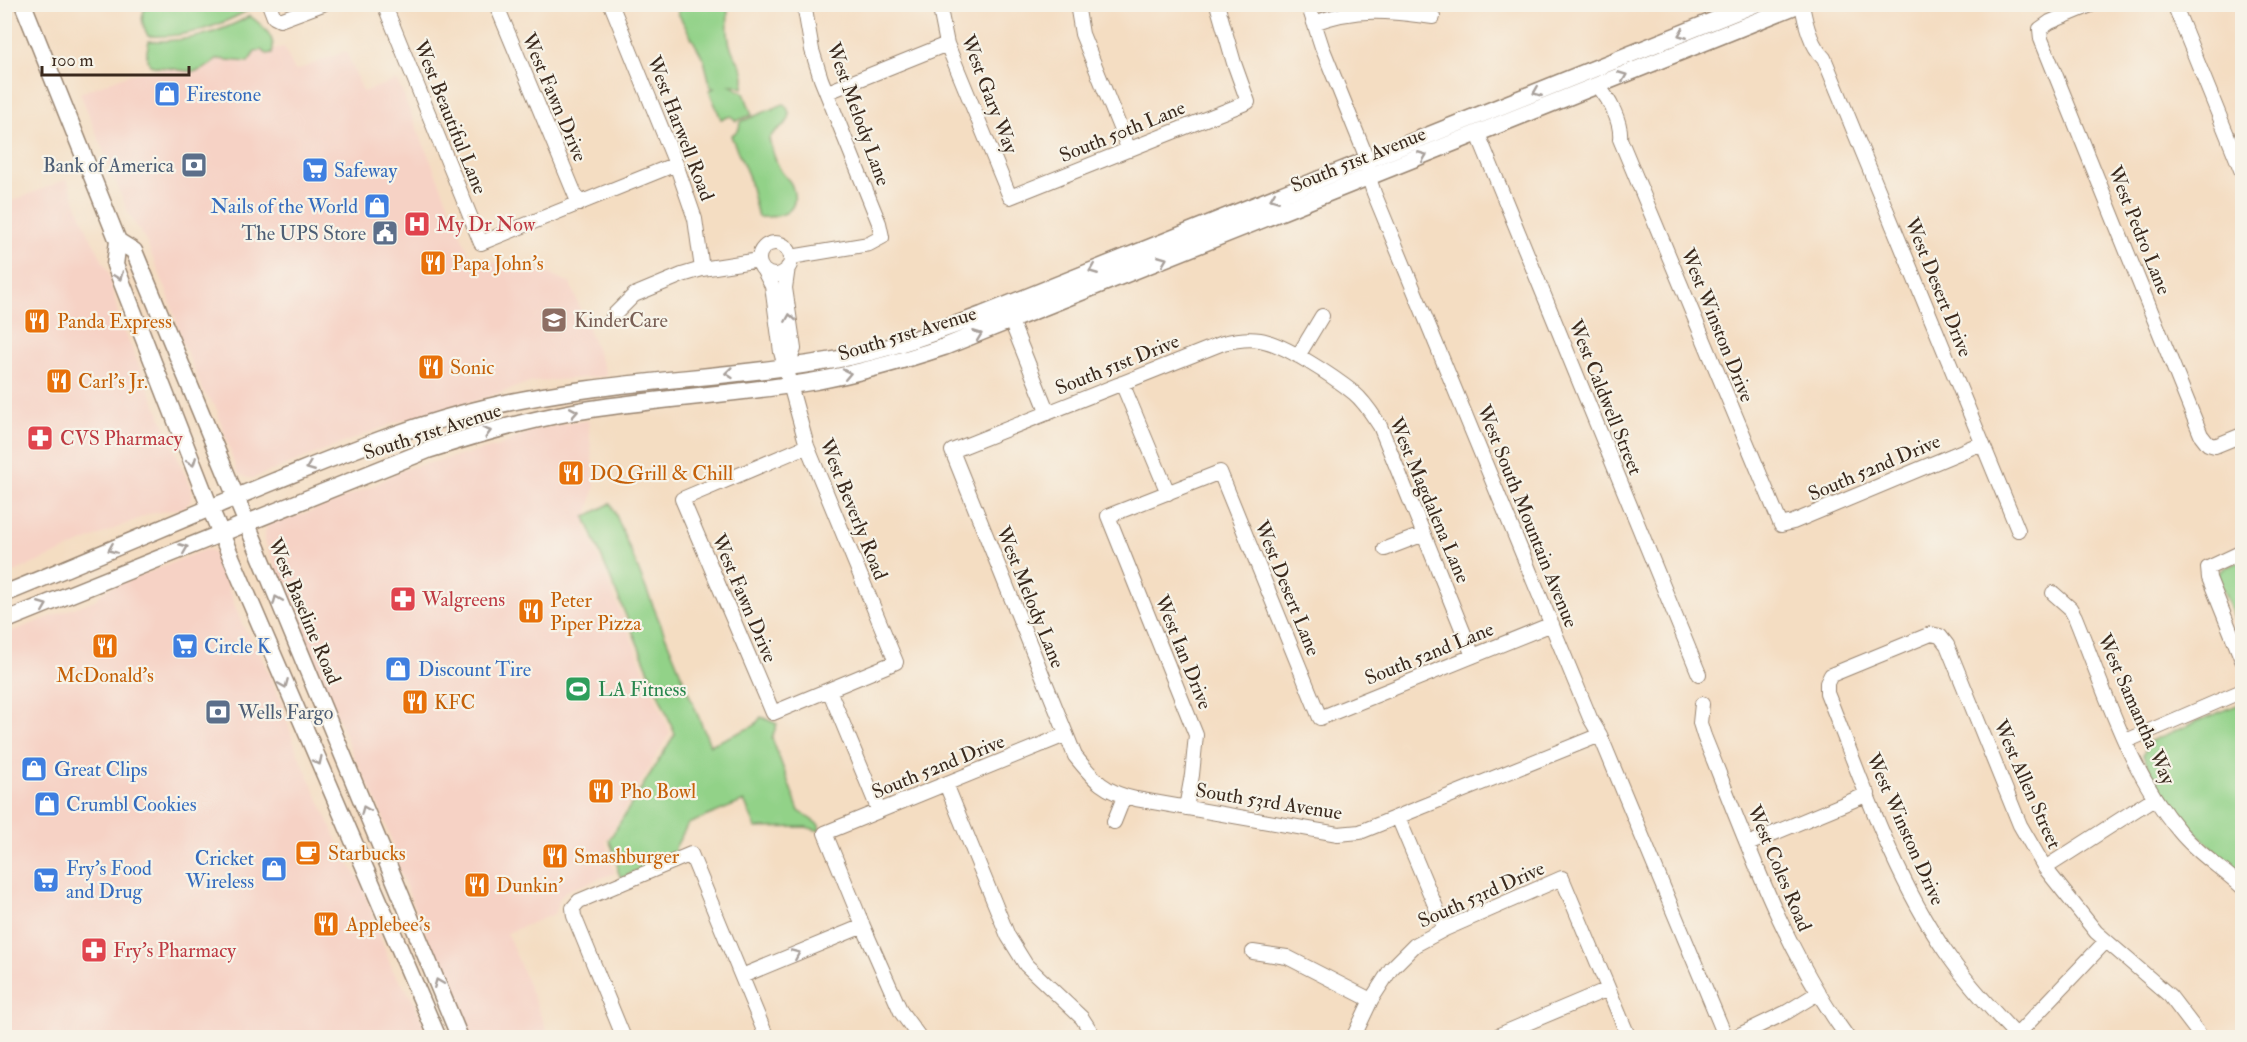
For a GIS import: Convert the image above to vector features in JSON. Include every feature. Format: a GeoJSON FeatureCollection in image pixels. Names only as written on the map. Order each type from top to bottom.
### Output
{"type":"FeatureCollection","features":[{"type":"Feature","properties":{"kind":"main road","name":"West Baseline Road"},"geometry":{"type":"LineString","coordinates":[[22,4],[118,241],[115,265],[210,508],[438,1038]]}},
{"type":"Feature","properties":{"kind":"main road","name":"South 51st Avenue"},"geometry":{"type":"LineString","coordinates":[[4,621],[428,450],[499,429],[591,410],[789,385],[844,375],[944,347],[1478,134],[1755,4]]}},
{"type":"Feature","properties":{"kind":"main road","name":"South 51st Avenue"},"geometry":{"type":"LineString","coordinates":[[4,594],[401,431],[490,406],[583,390],[787,367],[836,359],[947,328],[1368,160],[1802,4]]}},
{"type":"Feature","properties":{"kind":"main road","name":"West Baseline Road"},"geometry":{"type":"LineString","coordinates":[[118,241],[134,251],[460,1038]]}},
{"type":"Feature","properties":{"kind":"street"},"geometry":{"type":"LineString","coordinates":[[269,4],[276,20],[283,20],[323,4]]}},
{"type":"Feature","properties":{"kind":"street","name":"West Beautiful Lane"},"geometry":{"type":"LineString","coordinates":[[384,4],[482,243],[579,204]]}},
{"type":"Feature","properties":{"kind":"street","name":"West Fawn Drive"},"geometry":{"type":"LineString","coordinates":[[496,4],[579,204]]}},
{"type":"Feature","properties":{"kind":"street","name":"West Harwell Road"},"geometry":{"type":"LineString","coordinates":[[611,4],[676,164],[695,219],[702,269]]}},
{"type":"Feature","properties":{"kind":"street","name":"West Melody Lane"},"geometry":{"type":"LineString","coordinates":[[789,262],[869,244],[882,237],[879,223],[812,50],[804,4]]}},
{"type":"Feature","properties":{"kind":"street","name":"West Gary Way"},"geometry":{"type":"LineString","coordinates":[[939,4],[947,44],[1010,197]]}},
{"type":"Feature","properties":{"kind":"street"},"geometry":{"type":"LineString","coordinates":[[1077,4],[1082,34],[1129,150]]}},
{"type":"Feature","properties":{"kind":"street","name":"South 50th Lane"},"geometry":{"type":"LineString","coordinates":[[1010,197],[1248,102],[1217,4]]}},
{"type":"Feature","properties":{"kind":"street","name":"West South Mountain Avenue"},"geometry":{"type":"LineString","coordinates":[[1308,4],[1368,160],[1369,178],[1590,718],[1600,735],[1726,1038]]}},
{"type":"Feature","properties":{"kind":"street","name":"West Desert Drive"},"geometry":{"type":"LineString","coordinates":[[1802,4],[1805,20],[1815,37],[1818,52],[1824,58],[2018,530]]}},
{"type":"Feature","properties":{"kind":"street","name":"West Pedro Lane"},"geometry":{"type":"LineString","coordinates":[[2093,4],[2050,22],[2040,29],[2041,39],[2201,435],[2208,444],[2215,446],[2242,435]]}},
{"type":"Feature","properties":{"kind":"street"},"geometry":{"type":"LineString","coordinates":[[2174,4],[2242,172]]}},
{"type":"Feature","properties":{"kind":"street"},"geometry":{"type":"LineString","coordinates":[[1314,23],[1334,16],[1361,11],[1389,11],[1433,16]]}},
{"type":"Feature","properties":{"kind":"street"},"geometry":{"type":"LineString","coordinates":[[828,92],[947,44]]}},
{"type":"Feature","properties":{"kind":"street","name":"West Winston Drive"},"geometry":{"type":"LineString","coordinates":[[1595,78],[1600,99],[1621,132],[1620,139],[1781,525]]}},
{"type":"Feature","properties":{"kind":"street","name":"West Caldwell Street"},"geometry":{"type":"LineString","coordinates":[[1478,134],[1699,674]]}},
{"type":"Feature","properties":{"kind":"street"},"geometry":{"type":"LineString","coordinates":[[579,204],[676,164]]}},
{"type":"Feature","properties":{"kind":"street"},"geometry":{"type":"LineString","coordinates":[[613,316],[634,295],[702,269],[762,265],[777,275],[789,262],[785,247],[774,243],[763,248],[762,265]]}},
{"type":"Feature","properties":{"kind":"street","name":"West Beverly Road"},"geometry":{"type":"LineString","coordinates":[[787,367],[794,349],[785,288],[789,262]]}},
{"type":"Feature","properties":{"kind":"street","name":"West Beverly Road"},"geometry":{"type":"LineString","coordinates":[[762,265],[772,286],[781,352],[807,446],[896,662],[829,690]]}},
{"type":"Feature","properties":{"kind":"street"},"geometry":{"type":"LineString","coordinates":[[1005,306],[1048,412]]}},
{"type":"Feature","properties":{"kind":"street"},"geometry":{"type":"LineString","coordinates":[[1298,356],[1322,316]]}},
{"type":"Feature","properties":{"kind":"street","name":"South 51st Drive"},"geometry":{"type":"LineString","coordinates":[[951,451],[1211,347],[1240,339],[1259,339],[1298,356]]}},
{"type":"Feature","properties":{"kind":"street","name":"West Magdalena Lane"},"geometry":{"type":"LineString","coordinates":[[1298,356],[1354,393],[1368,407],[1380,426],[1473,656]]}},
{"type":"Feature","properties":{"kind":"street"},"geometry":{"type":"LineString","coordinates":[[1122,383],[1168,493]]}},
{"type":"Feature","properties":{"kind":"street","name":"South 52nd Drive"},"geometry":{"type":"LineString","coordinates":[[1781,525],[1982,443]]}},
{"type":"Feature","properties":{"kind":"street","name":"West Fawn Drive"},"geometry":{"type":"LineString","coordinates":[[807,446],[682,499],[773,713],[829,690]]}},
{"type":"Feature","properties":{"kind":"street","name":"West Melody Lane"},"geometry":{"type":"LineString","coordinates":[[951,451],[1075,756]]}},
{"type":"Feature","properties":{"kind":"street","name":"West Desert Lane"},"geometry":{"type":"LineString","coordinates":[[1168,493],[1220,472],[1320,718]]}},
{"type":"Feature","properties":{"kind":"street","name":"West Ian Drive"},"geometry":{"type":"LineString","coordinates":[[1168,493],[1108,516],[1196,735],[1186,808]]}},
{"type":"Feature","properties":{"kind":"street"},"geometry":{"type":"LineString","coordinates":[[1385,549],[1424,534]]}},
{"type":"Feature","properties":{"kind":"street"},"geometry":{"type":"LineString","coordinates":[[2242,552],[2208,568],[2209,578],[2242,660]]}},
{"type":"Feature","properties":{"kind":"street","name":"West Samantha Way"},"geometry":{"type":"LineString","coordinates":[[2053,593],[2070,608],[2075,617],[2126,741],[2154,798],[2197,850],[2242,887]]}},
{"type":"Feature","properties":{"kind":"street","name":"South 52nd Lane"},"geometry":{"type":"LineString","coordinates":[[1320,718],[1552,624]]}},
{"type":"Feature","properties":{"kind":"street","name":"West Winston Drive"},"geometry":{"type":"LineString","coordinates":[[1940,636],[1931,634],[1831,675],[1827,683],[1827,693],[1912,897],[1977,994],[2015,1036]]}},
{"type":"Feature","properties":{"kind":"street","name":"West Allen Street"},"geometry":{"type":"LineString","coordinates":[[1940,636],[1947,645],[2020,825],[2045,868],[2080,913],[2106,941],[2170,996],[2202,1038]]}},
{"type":"Feature","properties":{"kind":"street"},"geometry":{"type":"LineString","coordinates":[[829,690],[879,811]]}},
{"type":"Feature","properties":{"kind":"street"},"geometry":{"type":"LineString","coordinates":[[2126,741],[2242,691]]}},
{"type":"Feature","properties":{"kind":"street","name":"West Coles Road"},"geometry":{"type":"LineString","coordinates":[[1702,704],[1700,723],[1704,736],[1782,925],[1818,993],[1848,1038]]}},
{"type":"Feature","properties":{"kind":"street","name":"South 52nd Drive"},"geometry":{"type":"LineString","coordinates":[[863,926],[825,833],[1065,735]]}},
{"type":"Feature","properties":{"kind":"street","name":"South 53rd Avenue"},"geometry":{"type":"LineString","coordinates":[[1075,756],[1090,776],[1105,789],[1124,797],[1338,834],[1360,832],[1600,735]]}},
{"type":"Feature","properties":{"kind":"street"},"geometry":{"type":"LineString","coordinates":[[946,784],[1008,936],[1026,965],[1082,1018],[1095,1038]]}},
{"type":"Feature","properties":{"kind":"street"},"geometry":{"type":"LineString","coordinates":[[1748,844],[1868,794]]}},
{"type":"Feature","properties":{"kind":"street"},"geometry":{"type":"LineString","coordinates":[[1114,822],[1124,797]]}},
{"type":"Feature","properties":{"kind":"street"},"geometry":{"type":"LineString","coordinates":[[2045,868],[2154,798]]}},
{"type":"Feature","properties":{"kind":"street"},"geometry":{"type":"LineString","coordinates":[[1398,817],[1445,929]]}},
{"type":"Feature","properties":{"kind":"street"},"geometry":{"type":"LineString","coordinates":[[624,1038],[574,916],[573,908],[579,902],[691,854],[767,1038]]}},
{"type":"Feature","properties":{"kind":"street","name":"South 53rd Drive"},"geometry":{"type":"LineString","coordinates":[[1371,1000],[1391,969],[1415,945],[1445,929],[1562,878],[1608,989]]}},
{"type":"Feature","properties":{"kind":"street"},"geometry":{"type":"LineString","coordinates":[[742,976],[863,926],[901,1012],[920,1038]]}},
{"type":"Feature","properties":{"kind":"street"},"geometry":{"type":"LineString","coordinates":[[2015,1036],[2106,941]]}},
{"type":"Feature","properties":{"kind":"street"},"geometry":{"type":"LineString","coordinates":[[1252,952],[1287,957],[1371,1000],[1353,1038]]}},
{"type":"Feature","properties":{"kind":"street"},"geometry":{"type":"LineString","coordinates":[[1499,1036],[1608,989],[1629,1038]]}},
{"type":"Feature","properties":{"kind":"street"},"geometry":{"type":"LineString","coordinates":[[1733,1038],[1787,1012],[1818,993]]}},
{"type":"Feature","properties":{"kind":"shaded area"},"geometry":{"type":"Polygon","coordinates":[[[284,47],[295,71],[346,51],[363,92],[397,80],[470,256],[506,266],[509,272],[527,264],[570,283],[607,376],[530,382],[486,398],[397,422],[253,478],[247,478],[237,472],[216,407],[204,393],[182,341],[168,294],[145,239],[129,215],[80,93],[131,74],[284,47]]]}},
{"type":"Feature","properties":{"kind":"shaded area"},"geometry":{"type":"Polygon","coordinates":[[[67,179],[88,232],[109,273],[119,318],[192,491],[191,500],[184,508],[149,514],[5,576],[5,204],[67,179]]]}},
{"type":"Feature","properties":{"kind":"shaded area"},"geometry":{"type":"Polygon","coordinates":[[[588,420],[595,486],[585,525],[670,733],[606,841],[615,873],[566,891],[560,898],[554,914],[507,933],[547,1031],[531,1037],[469,1037],[401,875],[389,833],[374,795],[356,762],[265,541],[265,533],[267,526],[273,522],[307,513],[373,486],[401,470],[499,446],[535,429],[588,420]]]}},
{"type":"Feature","properties":{"kind":"shaded area"},"geometry":{"type":"Polygon","coordinates":[[[204,550],[211,550],[221,559],[229,591],[243,626],[259,651],[281,702],[296,749],[344,855],[363,886],[393,971],[413,999],[429,1037],[5,1038],[5,634],[95,600],[105,590],[204,550]]]}},
{"type":"Feature","properties":{"kind":"green space"},"geometry":{"type":"Polygon","coordinates":[[[148,5],[240,5],[247,11],[199,31],[148,36],[142,20],[143,12],[148,5]]]}},
{"type":"Feature","properties":{"kind":"green space"},"geometry":{"type":"Polygon","coordinates":[[[676,5],[728,5],[729,43],[744,75],[743,88],[730,85],[744,93],[752,115],[736,121],[731,116],[721,119],[709,90],[715,88],[711,88],[704,60],[679,15],[676,5]]]}},
{"type":"Feature","properties":{"kind":"green space"},"geometry":{"type":"Polygon","coordinates":[[[250,16],[264,27],[270,37],[272,53],[267,54],[261,50],[255,52],[248,62],[218,59],[202,70],[193,72],[156,67],[148,62],[149,41],[201,36],[226,28],[250,16]]]}},
{"type":"Feature","properties":{"kind":"green space"},"geometry":{"type":"Polygon","coordinates":[[[784,104],[790,116],[769,139],[779,167],[792,186],[794,203],[787,212],[781,215],[758,217],[748,175],[731,136],[739,129],[740,122],[784,104]]]}},
{"type":"Feature","properties":{"kind":"green space"},"geometry":{"type":"Polygon","coordinates":[[[611,503],[710,745],[754,726],[761,717],[777,724],[772,738],[799,811],[819,825],[820,831],[806,827],[756,828],[744,801],[688,824],[675,848],[676,854],[621,878],[617,859],[609,840],[675,734],[585,517],[611,503]]]}},
{"type":"Feature","properties":{"kind":"green space"},"geometry":{"type":"Polygon","coordinates":[[[2242,561],[2242,637],[2217,575],[2221,569],[2242,561]]]}},
{"type":"Feature","properties":{"kind":"green space"},"geometry":{"type":"Polygon","coordinates":[[[2242,703],[2242,874],[2185,821],[2163,791],[2143,756],[2148,742],[2242,703]]]}},
{"type":"Feature","properties":{"kind":"place","name":"Firestone"},"geometry":{"type":"Point","coordinates":[167,94]}},
{"type":"Feature","properties":{"kind":"place","name":"Bank of America"},"geometry":{"type":"Point","coordinates":[194,165]}},
{"type":"Feature","properties":{"kind":"place","name":"Safeway"},"geometry":{"type":"Point","coordinates":[315,170]}},
{"type":"Feature","properties":{"kind":"place","name":"Nails of the World"},"geometry":{"type":"Point","coordinates":[377,206]}},
{"type":"Feature","properties":{"kind":"place","name":"My Dr Now"},"geometry":{"type":"Point","coordinates":[417,224]}},
{"type":"Feature","properties":{"kind":"place","name":"The UPS Store"},"geometry":{"type":"Point","coordinates":[385,233]}},
{"type":"Feature","properties":{"kind":"place","name":"Papa John's"},"geometry":{"type":"Point","coordinates":[433,263]}},
{"type":"Feature","properties":{"kind":"place","name":"KinderCare"},"geometry":{"type":"Point","coordinates":[554,320]}},
{"type":"Feature","properties":{"kind":"place","name":"Panda Express"},"geometry":{"type":"Point","coordinates":[37,321]}},
{"type":"Feature","properties":{"kind":"place","name":"Sonic"},"geometry":{"type":"Point","coordinates":[431,367]}},
{"type":"Feature","properties":{"kind":"place","name":"Carl's Jr."},"geometry":{"type":"Point","coordinates":[59,381]}},
{"type":"Feature","properties":{"kind":"place","name":"CVS Pharmacy"},"geometry":{"type":"Point","coordinates":[40,438]}},
{"type":"Feature","properties":{"kind":"place","name":"DQ Grill & Chill"},"geometry":{"type":"Point","coordinates":[571,473]}},
{"type":"Feature","properties":{"kind":"place","name":"Walgreens"},"geometry":{"type":"Point","coordinates":[403,599]}},
{"type":"Feature","properties":{"kind":"place","name":"Peter Piper Pizza"},"geometry":{"type":"Point","coordinates":[531,611]}},
{"type":"Feature","properties":{"kind":"place","name":"McDonald's"},"geometry":{"type":"Point","coordinates":[105,646]}},
{"type":"Feature","properties":{"kind":"place","name":"Circle K"},"geometry":{"type":"Point","coordinates":[185,646]}},
{"type":"Feature","properties":{"kind":"place","name":"Discount Tire"},"geometry":{"type":"Point","coordinates":[398,669]}},
{"type":"Feature","properties":{"kind":"place","name":"LA Fitness"},"geometry":{"type":"Point","coordinates":[578,689]}},
{"type":"Feature","properties":{"kind":"place","name":"KFC"},"geometry":{"type":"Point","coordinates":[415,702]}},
{"type":"Feature","properties":{"kind":"place","name":"Wells Fargo"},"geometry":{"type":"Point","coordinates":[218,712]}},
{"type":"Feature","properties":{"kind":"place","name":"Great Clips"},"geometry":{"type":"Point","coordinates":[34,769]}},
{"type":"Feature","properties":{"kind":"place","name":"Pho Bowl"},"geometry":{"type":"Point","coordinates":[601,791]}},
{"type":"Feature","properties":{"kind":"place","name":"Crumbl Cookies"},"geometry":{"type":"Point","coordinates":[47,804]}},
{"type":"Feature","properties":{"kind":"place","name":"Starbucks"},"geometry":{"type":"Point","coordinates":[308,853]}},
{"type":"Feature","properties":{"kind":"place","name":"Smashburger"},"geometry":{"type":"Point","coordinates":[555,856]}},
{"type":"Feature","properties":{"kind":"place","name":"Cricket Wireless"},"geometry":{"type":"Point","coordinates":[274,869]}},
{"type":"Feature","properties":{"kind":"place","name":"Fry's Food and Drug"},"geometry":{"type":"Point","coordinates":[46,880]}},
{"type":"Feature","properties":{"kind":"place","name":"Dunkin'"},"geometry":{"type":"Point","coordinates":[477,885]}},
{"type":"Feature","properties":{"kind":"place","name":"Applebee's"},"geometry":{"type":"Point","coordinates":[326,924]}},
{"type":"Feature","properties":{"kind":"place","name":"Fry's Pharmacy"},"geometry":{"type":"Point","coordinates":[94,950]}}]}
